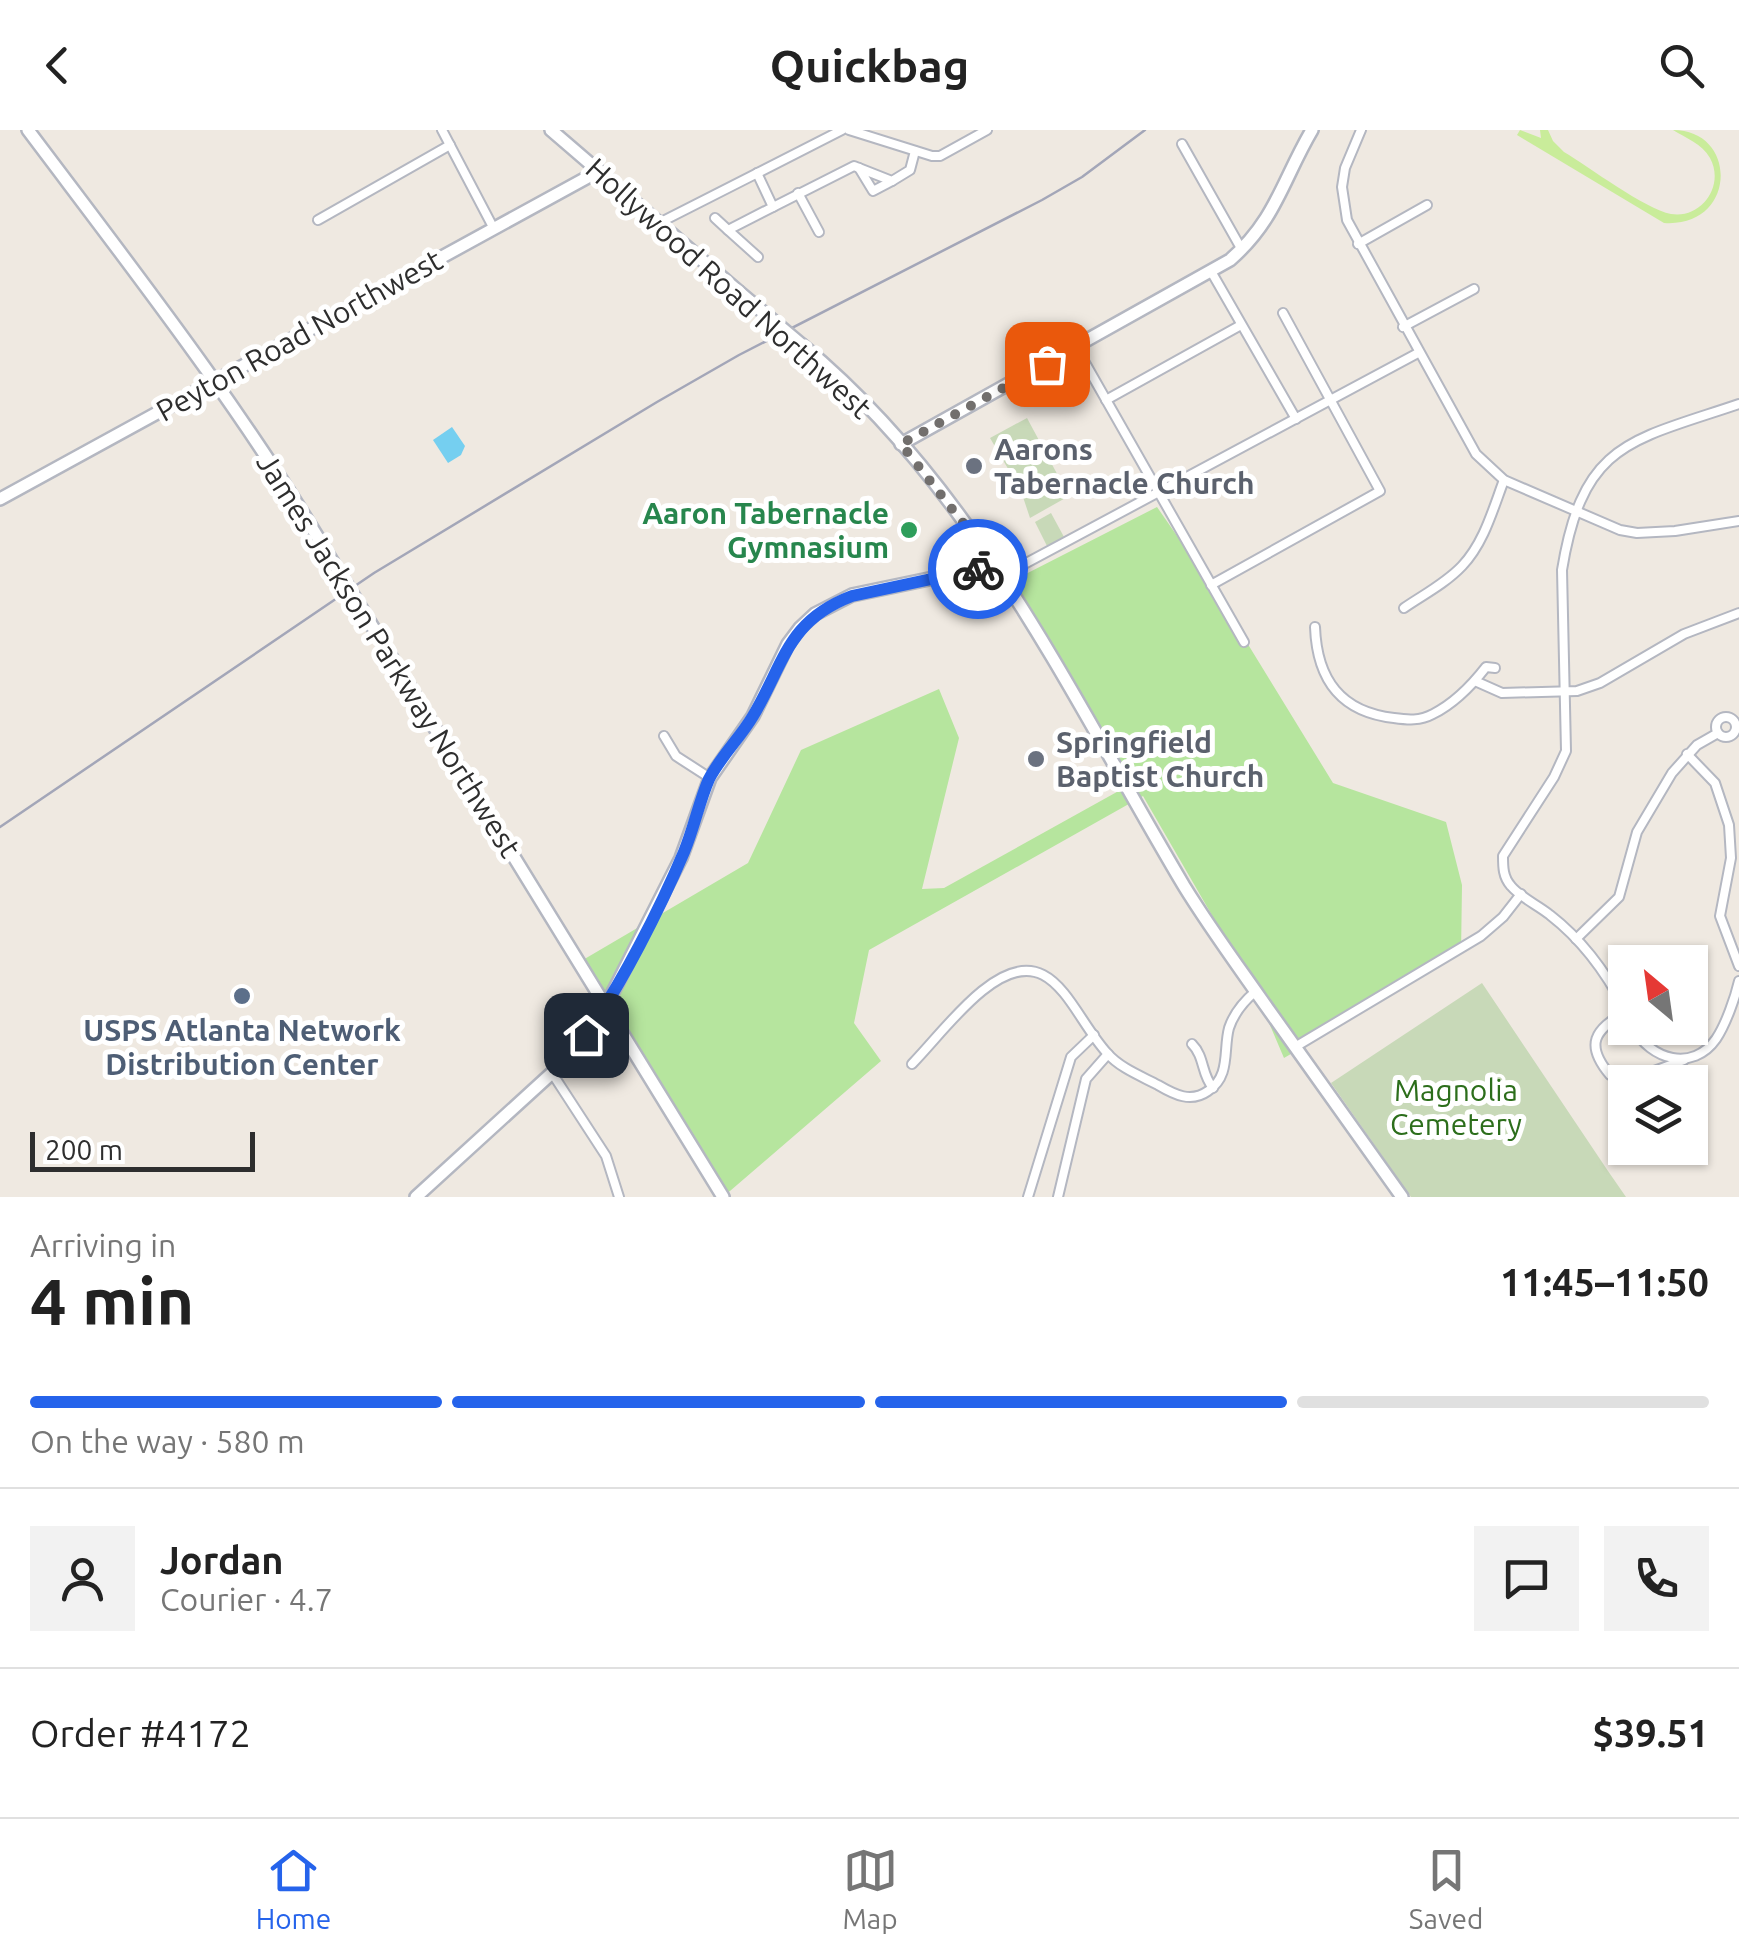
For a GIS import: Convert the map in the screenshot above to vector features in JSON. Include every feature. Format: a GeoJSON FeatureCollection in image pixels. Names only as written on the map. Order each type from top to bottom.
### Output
{"type":"FeatureCollection","features":[{"type":"Feature","properties":{"kind":"street","name":"James Jackson Parkway Northwest"},"geometry":{"type":"LineString","coordinates":[[28,130],[216,381],[289,488],[723,1197]]}},
{"type":"Feature","properties":{"kind":"street"},"geometry":{"type":"LineString","coordinates":[[442,130],[494,228]]}},
{"type":"Feature","properties":{"kind":"street","name":"Hollywood Road Northwest"},"geometry":{"type":"LineString","coordinates":[[551,130],[802,345],[901,444],[1000,570],[1056,659],[1186,888],[1402,1197]]}},
{"type":"Feature","properties":{"kind":"street"},"geometry":{"type":"LineString","coordinates":[[659,223],[845,130],[940,156],[987,130]]}},
{"type":"Feature","properties":{"kind":"street"},"geometry":{"type":"LineString","coordinates":[[901,444],[1212,272],[1242,250],[1273,210],[1312,130]]}},
{"type":"Feature","properties":{"kind":"street"},"geometry":{"type":"LineString","coordinates":[[1361,130],[1344,168],[1342,187],[1347,220],[1476,454],[1504,480],[1620,530],[1652,534],[1739,522]]}},
{"type":"Feature","properties":{"kind":"street"},"geometry":{"type":"LineString","coordinates":[[1182,144],[1242,250]]}},
{"type":"Feature","properties":{"kind":"street"},"geometry":{"type":"LineString","coordinates":[[318,220],[450,145]]}},
{"type":"Feature","properties":{"kind":"street"},"geometry":{"type":"LineString","coordinates":[[859,168],[873,191],[910,170],[916,151]]}},
{"type":"Feature","properties":{"kind":"street"},"geometry":{"type":"LineString","coordinates":[[728,230],[846,168],[859,168],[892,181]]}},
{"type":"Feature","properties":{"kind":"street","name":"Peyton Road Northwest"},"geometry":{"type":"LineString","coordinates":[[0,499],[598,171]]}},
{"type":"Feature","properties":{"kind":"street"},"geometry":{"type":"LineString","coordinates":[[757,173],[773,207]]}},
{"type":"Feature","properties":{"kind":"street"},"geometry":{"type":"LineString","coordinates":[[798,193],[819,232]]}},
{"type":"Feature","properties":{"kind":"street"},"geometry":{"type":"LineString","coordinates":[[1358,244],[1427,205]]}},
{"type":"Feature","properties":{"kind":"street"},"geometry":{"type":"LineString","coordinates":[[715,218],[758,257]]}},
{"type":"Feature","properties":{"kind":"street"},"geometry":{"type":"LineString","coordinates":[[1212,272],[1296,419]]}},
{"type":"Feature","properties":{"kind":"street"},"geometry":{"type":"LineString","coordinates":[[1403,327],[1474,289]]}},
{"type":"Feature","properties":{"kind":"street"},"geometry":{"type":"LineString","coordinates":[[1212,586],[1378,494],[1379,486],[1283,313]]}},
{"type":"Feature","properties":{"kind":"street"},"geometry":{"type":"LineString","coordinates":[[1106,400],[1241,325]]}},
{"type":"Feature","properties":{"kind":"street"},"geometry":{"type":"LineString","coordinates":[[1076,348],[1244,642]]}},
{"type":"Feature","properties":{"kind":"street"},"geometry":{"type":"LineString","coordinates":[[416,1197],[552,1072],[606,1006],[682,858],[710,778],[753,716],[788,644],[815,614],[852,596],[1000,570],[1158,494],[1418,352]]}},
{"type":"Feature","properties":{"kind":"street"},"geometry":{"type":"LineString","coordinates":[[1608,980],[1576,939],[1506,878],[1504,856],[1562,762],[1567,739],[1562,570],[1577,512],[1594,475],[1618,449],[1638,438],[1739,404]]}},
{"type":"Feature","properties":{"kind":"street"},"geometry":{"type":"LineString","coordinates":[[1404,608],[1452,576],[1471,556],[1504,480]]}},
{"type":"Feature","properties":{"kind":"street"},"geometry":{"type":"LineString","coordinates":[[1474,682],[1502,693],[1577,691],[1684,634],[1739,613]]}},
{"type":"Feature","properties":{"kind":"street"},"geometry":{"type":"LineString","coordinates":[[1315,627],[1317,656],[1325,676],[1360,711],[1420,719],[1433,714],[1486,668],[1495,668]]}},
{"type":"Feature","properties":{"kind":"street"},"geometry":{"type":"LineString","coordinates":[[1576,939],[1619,896],[1636,832],[1672,772],[1688,754],[1718,732]]}},
{"type":"Feature","properties":{"kind":"street"},"geometry":{"type":"LineString","coordinates":[[664,736],[676,756],[710,778]]}},
{"type":"Feature","properties":{"kind":"street"},"geometry":{"type":"LineString","coordinates":[[1688,754],[1715,782],[1729,826],[1732,858],[1720,916],[1739,966]]}},
{"type":"Feature","properties":{"kind":"street"},"geometry":{"type":"LineString","coordinates":[[1296,1048],[1481,936],[1521,894]]}},
{"type":"Feature","properties":{"kind":"street"},"geometry":{"type":"LineString","coordinates":[[912,1064],[982,990],[1029,970],[1041,972],[1055,982],[1119,1064],[1179,1096],[1191,1098],[1213,1088],[1222,1078],[1228,1030],[1243,1002],[1256,991]]}},
{"type":"Feature","properties":{"kind":"street"},"geometry":{"type":"LineString","coordinates":[[1608,1023],[1596,1037],[1596,1052],[1610,1075],[1630,1080],[1705,1051],[1717,1038],[1739,980]]}},
{"type":"Feature","properties":{"kind":"street"},"geometry":{"type":"LineString","coordinates":[[1042,1197],[1028,1195],[1071,1057],[1094,1036]]}},
{"type":"Feature","properties":{"kind":"street"},"geometry":{"type":"LineString","coordinates":[[1192,1044],[1213,1088]]}},
{"type":"Feature","properties":{"kind":"street"},"geometry":{"type":"LineString","coordinates":[[1646,1045],[1665,1058],[1686,1060]]}},
{"type":"Feature","properties":{"kind":"street"},"geometry":{"type":"LineString","coordinates":[[1058,1197],[1086,1080],[1108,1054]]}},
{"type":"Feature","properties":{"kind":"street"},"geometry":{"type":"LineString","coordinates":[[552,1072],[606,1156],[619,1197]]}},
{"type":"Feature","properties":{"kind":"green space"},"geometry":{"type":"Polygon","coordinates":[[[1520,130],[1541,138],[1540,130],[1548,130],[1564,152],[1632,196],[1671,214],[1701,206],[1715,179],[1707,153],[1673,130],[1695,134],[1710,145],[1718,161],[1721,178],[1716,196],[1705,211],[1688,220],[1664,223],[1517,135],[1520,130]]]}},
{"type":"Feature","properties":{"kind":"green space"},"geometry":{"type":"Polygon","coordinates":[[[1027,418],[1069,496],[1030,518],[1021,491],[990,438],[1027,418]]]}},
{"type":"Feature","properties":{"kind":"green space"},"geometry":{"type":"Polygon","coordinates":[[[1157,507],[1214,589],[1333,783],[1446,822],[1462,885],[1461,954],[1284,1058],[1254,988],[1143,796],[869,950],[854,1023],[881,1061],[723,1197],[576,964],[748,863],[801,750],[939,689],[959,738],[922,889],[944,888],[1124,788],[1004,585],[1157,507]]]}},
{"type":"Feature","properties":{"kind":"green space"},"geometry":{"type":"Polygon","coordinates":[[[1051,513],[1064,537],[1047,546],[1035,522],[1051,513]]]}},
{"type":"Feature","properties":{"kind":"green space","name":"Magnolia Cemetery"},"geometry":{"type":"Polygon","coordinates":[[[1482,983],[1626,1197],[1411,1197],[1331,1083],[1482,983]]]}},
{"type":"Feature","properties":{"kind":"water"},"geometry":{"type":"Polygon","coordinates":[[[452,427],[465,446],[461,455],[448,463],[433,440],[452,427]]]}},
{"type":"Feature","properties":{"kind":"railway"},"geometry":{"type":"LineString","coordinates":[[0,827],[374,573],[739,355],[1042,200],[1082,177],[1145,130]]}},
{"type":"Feature","properties":{"kind":"way so far"},"geometry":{"type":"LineString","coordinates":[[978,569],[996,565],[901,444],[1047,364]]}},
{"type":"Feature","properties":{"kind":"place","name":"Aarons Tabernacle Church"},"geometry":{"type":"Point","coordinates":[974,466]}},
{"type":"Feature","properties":{"kind":"place","name":"Aaron Tabernacle Gymnasium"},"geometry":{"type":"Point","coordinates":[909,530]}},
{"type":"Feature","properties":{"kind":"place","name":"Springfield Baptist Church"},"geometry":{"type":"Point","coordinates":[1036,759]}},
{"type":"Feature","properties":{"kind":"place","name":"USPS Atlanta Network Distribution Center"},"geometry":{"type":"Point","coordinates":[242,996]}},
{"type":"Feature","properties":{"kind":"route"},"geometry":{"type":"LineString","coordinates":[[586,1035],[606,1006],[682,858],[710,778],[753,716],[788,644],[800,628],[815,614],[852,596],[978,569]]}}]}
